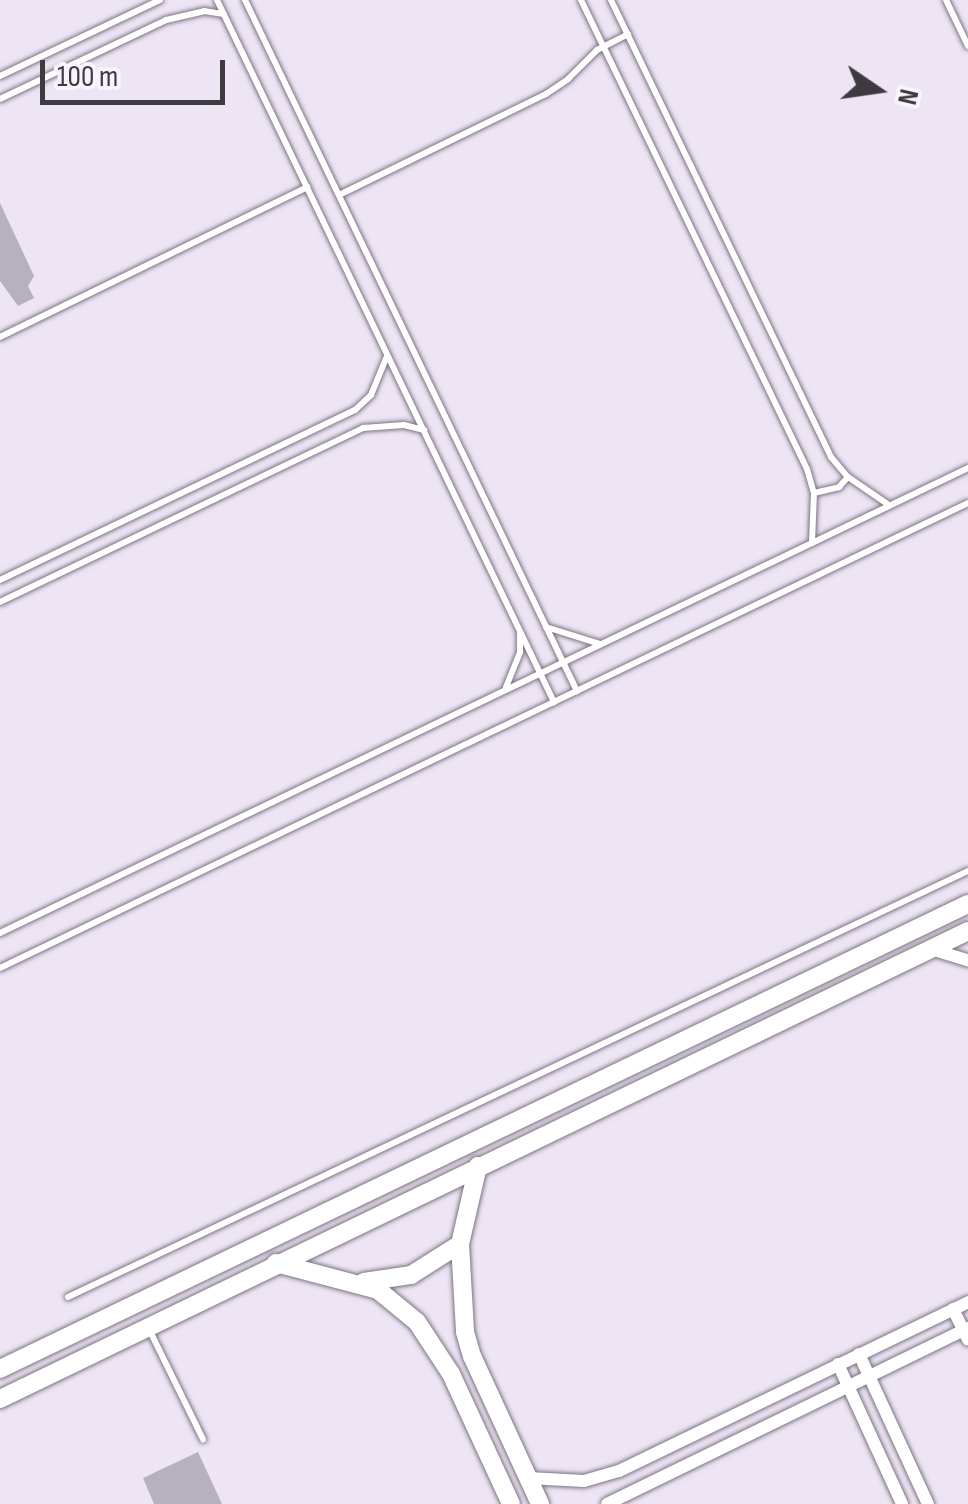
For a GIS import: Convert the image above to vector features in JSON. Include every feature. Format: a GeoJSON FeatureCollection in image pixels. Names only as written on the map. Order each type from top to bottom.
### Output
{"type":"FeatureCollection","features":[{"type":"Feature","properties":{"kind":"street"},"geometry":{"type":"LineString","coordinates":[[0,1369],[968,904]]}},
{"type":"Feature","properties":{"kind":"street"},"geometry":{"type":"LineString","coordinates":[[0,1399],[150,1329],[276,1262],[968,931]]}},
{"type":"Feature","properties":{"kind":"street"},"geometry":{"type":"LineString","coordinates":[[931,949],[968,960]]}},
{"type":"Feature","properties":{"kind":"street"},"geometry":{"type":"LineString","coordinates":[[704,1032],[715,1054]]}},
{"type":"Feature","properties":{"kind":"street"},"geometry":{"type":"LineString","coordinates":[[478,1166],[460,1244],[460,1298],[472,1356],[540,1504]]}},
{"type":"Feature","properties":{"kind":"street"},"geometry":{"type":"LineString","coordinates":[[354,1281],[411,1275],[460,1244]]}},
{"type":"Feature","properties":{"kind":"street"},"geometry":{"type":"LineString","coordinates":[[276,1262],[354,1281],[399,1304],[432,1342],[451,1374],[511,1504]]}},
{"type":"Feature","properties":{"kind":"street"},"geometry":{"type":"LineString","coordinates":[[528,1478],[565,1482],[602,1477],[968,1302]]}},
{"type":"Feature","properties":{"kind":"street"},"geometry":{"type":"LineString","coordinates":[[137,1303],[150,1329]]}},
{"type":"Feature","properties":{"kind":"street"},"geometry":{"type":"LineString","coordinates":[[607,1504],[966,1332],[953,1309]]}},
{"type":"Feature","properties":{"kind":"street"},"geometry":{"type":"LineString","coordinates":[[859,1354],[928,1504]]}},
{"type":"Feature","properties":{"kind":"street"},"geometry":{"type":"LineString","coordinates":[[838,1364],[900,1499],[918,1484]]}},
{"type":"Feature","properties":{"kind":"street"},"geometry":{"type":"LineString","coordinates":[[783,1391],[794,1412]]}},
{"type":"Feature","properties":{"kind":"lane"},"geometry":{"type":"LineString","coordinates":[[0,76],[160,0]]}},
{"type":"Feature","properties":{"kind":"lane"},"geometry":{"type":"LineString","coordinates":[[217,0],[554,702]]}},
{"type":"Feature","properties":{"kind":"lane"},"geometry":{"type":"LineString","coordinates":[[245,0],[577,691]]}},
{"type":"Feature","properties":{"kind":"lane"},"geometry":{"type":"LineString","coordinates":[[581,0],[807,469],[814,493],[812,543]]}},
{"type":"Feature","properties":{"kind":"lane"},"geometry":{"type":"LineString","coordinates":[[612,0],[831,457],[848,477],[890,506]]}},
{"type":"Feature","properties":{"kind":"lane"},"geometry":{"type":"LineString","coordinates":[[946,0],[968,46]]}},
{"type":"Feature","properties":{"kind":"lane"},"geometry":{"type":"LineString","coordinates":[[0,98],[166,20],[204,11],[224,14]]}},
{"type":"Feature","properties":{"kind":"lane"},"geometry":{"type":"LineString","coordinates":[[339,195],[546,94],[603,46],[628,34]]}},
{"type":"Feature","properties":{"kind":"lane"},"geometry":{"type":"LineString","coordinates":[[0,337],[307,187]]}},
{"type":"Feature","properties":{"kind":"lane"},"geometry":{"type":"LineString","coordinates":[[0,580],[355,410],[377,386],[387,355]]}},
{"type":"Feature","properties":{"kind":"lane"},"geometry":{"type":"LineString","coordinates":[[0,602],[363,428],[404,426],[424,430]]}},
{"type":"Feature","properties":{"kind":"lane"},"geometry":{"type":"LineString","coordinates":[[0,933],[968,468]]}},
{"type":"Feature","properties":{"kind":"lane"},"geometry":{"type":"LineString","coordinates":[[814,493],[839,487],[848,477]]}},
{"type":"Feature","properties":{"kind":"lane"},"geometry":{"type":"LineString","coordinates":[[0,968],[968,503]]}},
{"type":"Feature","properties":{"kind":"lane"},"geometry":{"type":"LineString","coordinates":[[546,627],[601,644]]}},
{"type":"Feature","properties":{"kind":"lane"},"geometry":{"type":"LineString","coordinates":[[505,690],[518,662],[520,632]]}},
{"type":"Feature","properties":{"kind":"lane"},"geometry":{"type":"LineString","coordinates":[[68,1297],[968,871]]}},
{"type":"Feature","properties":{"kind":"lane"},"geometry":{"type":"LineString","coordinates":[[150,1329],[203,1439]]}},
{"type":"Feature","properties":{"kind":"building"},"geometry":{"type":"Polygon","coordinates":[[[0,203],[34,276],[28,286],[34,298],[18,306],[0,281],[0,203]]]}},
{"type":"Feature","properties":{"kind":"building"},"geometry":{"type":"Polygon","coordinates":[[[198,1452],[222,1504],[154,1504],[143,1478],[198,1452]]]}}]}
